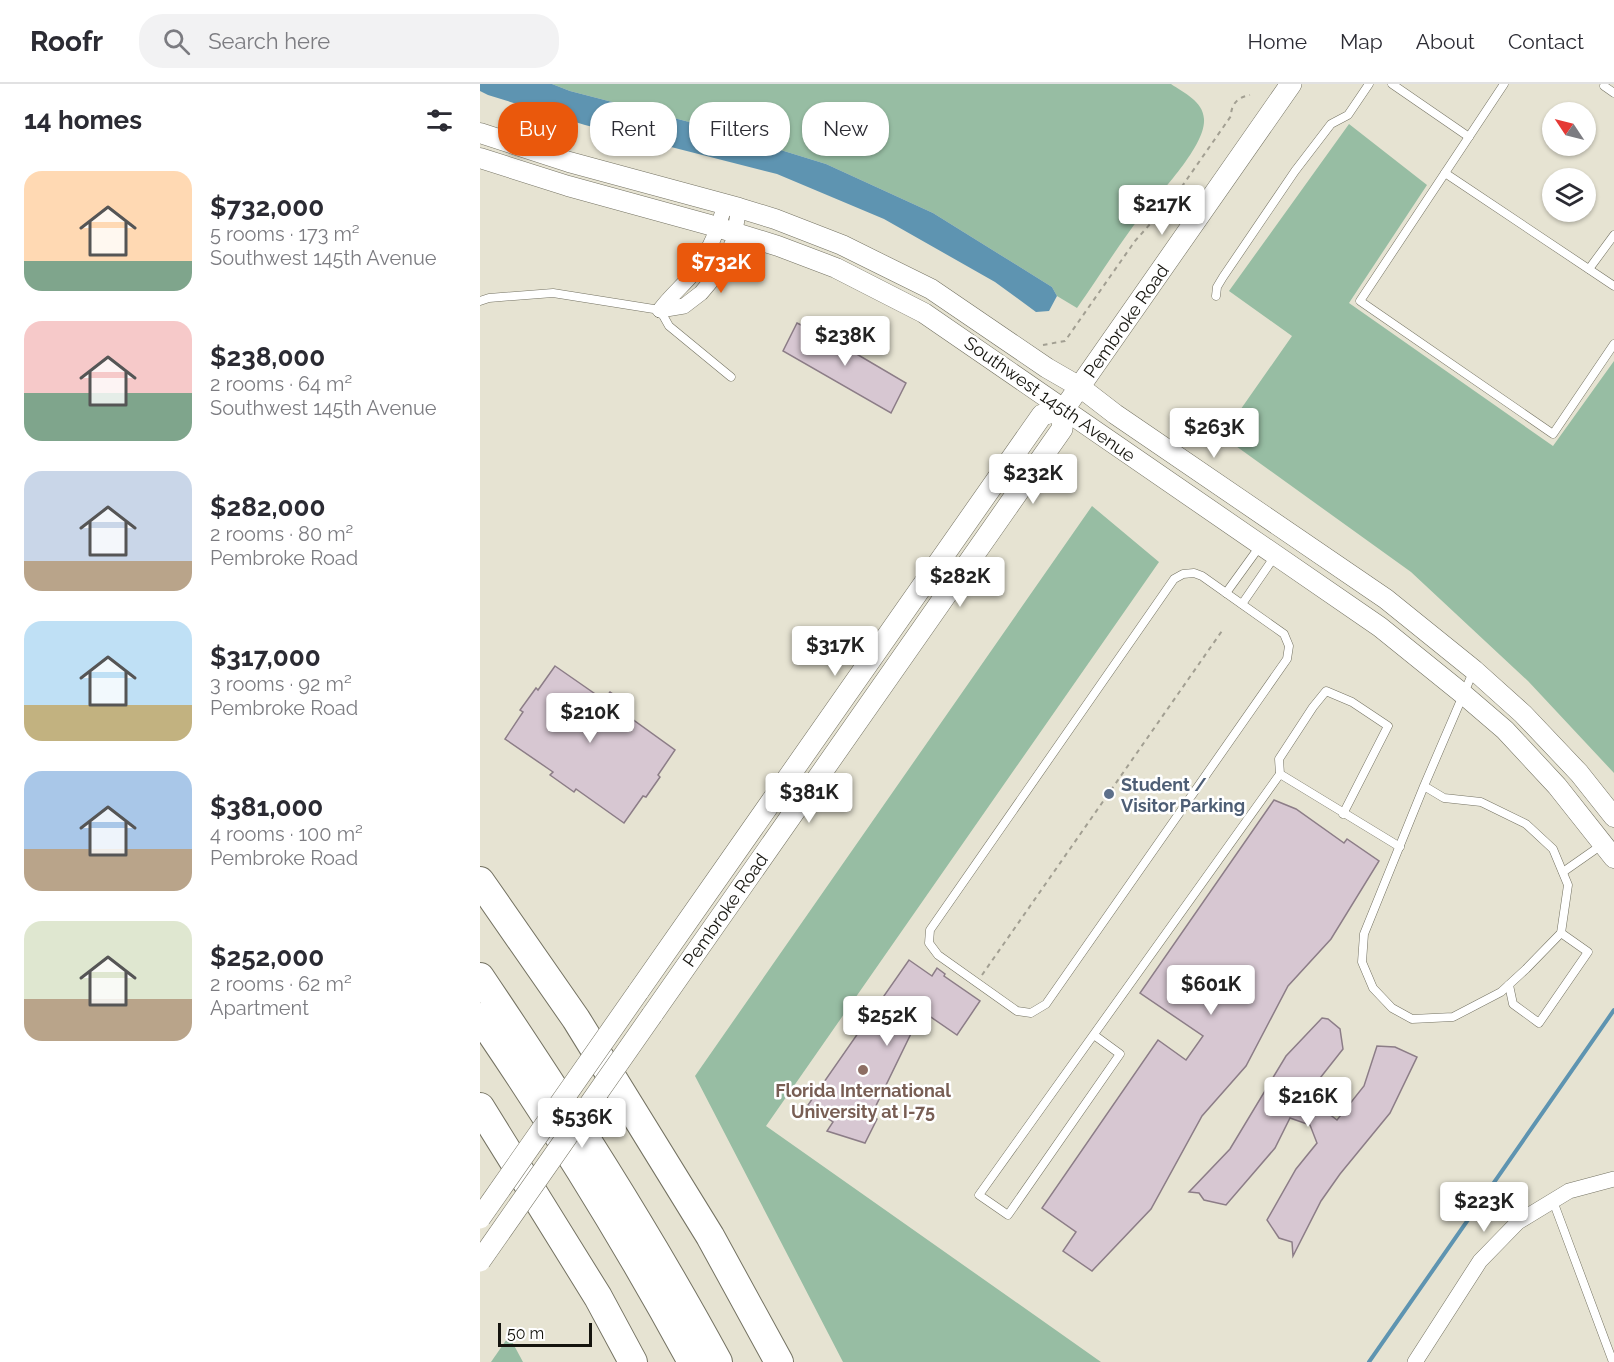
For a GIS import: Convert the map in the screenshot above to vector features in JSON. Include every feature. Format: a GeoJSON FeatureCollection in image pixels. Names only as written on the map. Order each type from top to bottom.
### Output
{"type":"FeatureCollection","features":[{"type":"Feature","properties":{"kind":"highway"},"geometry":{"type":"LineString","coordinates":[[480,881],[576,1019],[710,1236],[779,1362]]}},
{"type":"Feature","properties":{"kind":"highway"},"geometry":{"type":"LineString","coordinates":[[480,977],[598,1158],[654,1249],[718,1362]]}},
{"type":"Feature","properties":{"kind":"highway"},"geometry":{"type":"LineString","coordinates":[[480,1017],[629,1250],[692,1362]]}},
{"type":"Feature","properties":{"kind":"highway"},"geometry":{"type":"LineString","coordinates":[[480,1107],[597,1297],[633,1362]]}},
{"type":"Feature","properties":{"kind":"main road","name":"Pembroke Road"},"geometry":{"type":"LineString","coordinates":[[480,1261],[1062,429],[1064,409],[1291,84]]}},
{"type":"Feature","properties":{"kind":"main road","name":"Pembroke Road"},"geometry":{"type":"LineString","coordinates":[[480,1218],[1042,415],[1064,409]]}},
{"type":"Feature","properties":{"kind":"street","name":"Southwest 145th Avenue"},"geometry":{"type":"LineString","coordinates":[[480,133],[569,162],[732,206],[842,245],[931,289],[1047,368],[1080,387],[1109,410],[1386,599],[1474,670],[1539,731],[1580,773],[1614,817]]}},
{"type":"Feature","properties":{"kind":"street","name":"Southwest 145th Avenue"},"geometry":{"type":"LineString","coordinates":[[480,158],[568,186],[726,229],[836,268],[924,313],[1380,627],[1505,730],[1557,786],[1608,851]]}},
{"type":"Feature","properties":{"kind":"street"},"geometry":{"type":"LineString","coordinates":[[660,310],[684,306],[701,293],[717,274],[733,242],[726,229],[732,206]]}},
{"type":"Feature","properties":{"kind":"street"},"geometry":{"type":"LineString","coordinates":[[1415,1362],[1480,1261],[1518,1222],[1569,1191],[1614,1179]]}},
{"type":"Feature","properties":{"kind":"lane"},"geometry":{"type":"LineString","coordinates":[[1216,296],[1217,288],[1223,277],[1295,171],[1331,124],[1348,115],[1369,84]]}},
{"type":"Feature","properties":{"kind":"lane"},"geometry":{"type":"LineString","coordinates":[[1392,84],[1469,137]]}},
{"type":"Feature","properties":{"kind":"lane"},"geometry":{"type":"LineString","coordinates":[[1504,84],[1360,301],[1553,434],[1614,344]]}},
{"type":"Feature","properties":{"kind":"lane"},"geometry":{"type":"LineString","coordinates":[[1603,85],[1614,93]]}},
{"type":"Feature","properties":{"kind":"lane"},"geometry":{"type":"LineString","coordinates":[[1445,173],[1614,286]]}},
{"type":"Feature","properties":{"kind":"lane"},"geometry":{"type":"LineString","coordinates":[[1589,269],[1614,235]]}},
{"type":"Feature","properties":{"kind":"lane"},"geometry":{"type":"LineString","coordinates":[[480,301],[489,298],[553,293],[660,310],[669,326],[731,377]]}},
{"type":"Feature","properties":{"kind":"lane"},"geometry":{"type":"LineString","coordinates":[[1226,593],[1268,550]]}},
{"type":"Feature","properties":{"kind":"lane"},"geometry":{"type":"LineString","coordinates":[[1242,604],[1268,550]]}},
{"type":"Feature","properties":{"kind":"lane"},"geometry":{"type":"LineString","coordinates":[[1194,573],[1226,593],[1284,634],[1289,652],[1281,668],[1043,1008],[1031,1013],[1021,1012],[938,956],[931,947],[928,934],[936,918],[1173,579],[1183,574],[1194,573]]}},
{"type":"Feature","properties":{"kind":"lane"},"geometry":{"type":"LineString","coordinates":[[1424,786],[1444,798],[1481,802],[1526,824],[1554,849],[1568,885],[1561,933],[1501,992],[1454,1017],[1412,1019],[1392,1008],[1373,988],[1362,962],[1364,934],[1376,900],[1400,847],[1424,786],[1474,670]]}},
{"type":"Feature","properties":{"kind":"lane"},"geometry":{"type":"LineString","coordinates":[[1094,1035],[1120,1054],[1008,1215],[979,1195],[1280,774],[1279,759],[1326,691],[1352,702],[1388,726],[1343,814]]}},
{"type":"Feature","properties":{"kind":"lane"},"geometry":{"type":"LineString","coordinates":[[1280,774],[1400,847]]}},
{"type":"Feature","properties":{"kind":"lane"},"geometry":{"type":"LineString","coordinates":[[1563,872],[1608,851]]}},
{"type":"Feature","properties":{"kind":"lane"},"geometry":{"type":"LineString","coordinates":[[1509,985],[1513,1004],[1539,1023],[1588,952],[1561,933]]}},
{"type":"Feature","properties":{"kind":"lane"},"geometry":{"type":"LineString","coordinates":[[1552,1201],[1613,1362]]}},
{"type":"Feature","properties":{"kind":"path"},"geometry":{"type":"LineString","coordinates":[[1037,346],[1065,341],[1135,241],[1176,195],[1232,116],[1231,108],[1240,97],[1250,94]]}},
{"type":"Feature","properties":{"kind":"path"},"geometry":{"type":"LineString","coordinates":[[977,983],[1224,628]]}},
{"type":"Feature","properties":{"kind":"green space"},"geometry":{"type":"Polygon","coordinates":[[[552,84],[1171,84],[1197,102],[1204,119],[1203,130],[1189,156],[1140,217],[1077,308],[1057,296],[1052,287],[933,213],[826,164],[790,153],[790,102],[689,102],[689,122],[677,119],[677,102],[612,102],[552,84]]]}},
{"type":"Feature","properties":{"kind":"green space"},"geometry":{"type":"Polygon","coordinates":[[[1349,124],[1427,185],[1349,303],[1553,446],[1614,361],[1614,773],[1528,681],[1411,572],[1222,436],[1292,336],[1229,291],[1349,124]]]}},
{"type":"Feature","properties":{"kind":"green space"},"geometry":{"type":"Polygon","coordinates":[[[1092,506],[1159,562],[766,1126],[1101,1362],[843,1362],[695,1076],[1092,506]]]}},
{"type":"Feature","properties":{"kind":"green space"},"geometry":{"type":"Polygon","coordinates":[[[509,1336],[523,1362],[491,1362],[509,1336]]]}},
{"type":"Feature","properties":{"kind":"water"},"geometry":{"type":"Polygon","coordinates":[[[480,84],[552,84],[612,102],[590,102],[590,126],[578,123],[578,102],[511,102],[480,91],[480,84]]]}},
{"type":"Feature","properties":{"kind":"water"},"geometry":{"type":"Polygon","coordinates":[[[677,119],[689,122],[689,152],[677,148],[677,119]]]}},
{"type":"Feature","properties":{"kind":"water"},"geometry":{"type":"Polygon","coordinates":[[[790,153],[826,164],[933,213],[1052,287],[1057,296],[1049,311],[1036,312],[995,282],[884,219],[777,174],[706,156],[790,156],[790,153]]]}},
{"type":"Feature","properties":{"kind":"building"},"geometry":{"type":"Polygon","coordinates":[[[797,323],[843,346],[906,383],[891,413],[783,351],[797,323]]]}},
{"type":"Feature","properties":{"kind":"building"},"geometry":{"type":"Polygon","coordinates":[[[555,666],[604,700],[610,692],[633,708],[628,716],[675,750],[658,775],[660,777],[624,823],[576,789],[574,792],[550,775],[553,772],[505,739],[523,712],[520,710],[555,666]]]}},
{"type":"Feature","properties":{"kind":"building"},"geometry":{"type":"Polygon","coordinates":[[[1274,800],[1296,809],[1344,843],[1347,839],[1379,861],[1331,939],[1288,986],[1246,1066],[1202,1116],[1151,1209],[1092,1271],[1063,1251],[1076,1232],[1042,1208],[1158,1040],[1186,1060],[1203,1036],[1140,993],[1274,800]]]}},
{"type":"Feature","properties":{"kind":"building","name":"Florida International University at I-75"},"geometry":{"type":"Polygon","coordinates":[[[909,960],[932,976],[937,968],[945,974],[944,976],[980,1001],[957,1035],[922,1011],[871,1116],[877,1119],[865,1143],[827,1131],[833,1122],[808,1105],[909,960]]]}},
{"type":"Feature","properties":{"kind":"building"},"geometry":{"type":"Polygon","coordinates":[[[1322,1018],[1328,1019],[1340,1029],[1343,1049],[1313,1087],[1319,1106],[1337,1120],[1364,1086],[1377,1046],[1395,1047],[1417,1057],[1390,1113],[1321,1201],[1293,1256],[1292,1242],[1279,1238],[1267,1220],[1296,1169],[1317,1143],[1310,1125],[1290,1118],[1275,1148],[1226,1205],[1204,1200],[1199,1193],[1189,1192],[1230,1149],[1286,1056],[1322,1018]]]}},
{"type":"Feature","properties":{"kind":"waterway"},"geometry":{"type":"LineString","coordinates":[[1369,1362],[1614,1010]]}},
{"type":"Feature","properties":{"kind":"place","name":"Student / Visitor Parking"},"geometry":{"type":"Point","coordinates":[1109,794]}},
{"type":"Feature","properties":{"kind":"place","name":"Florida International University at I-75"},"geometry":{"type":"Point","coordinates":[863,1070]}}]}
